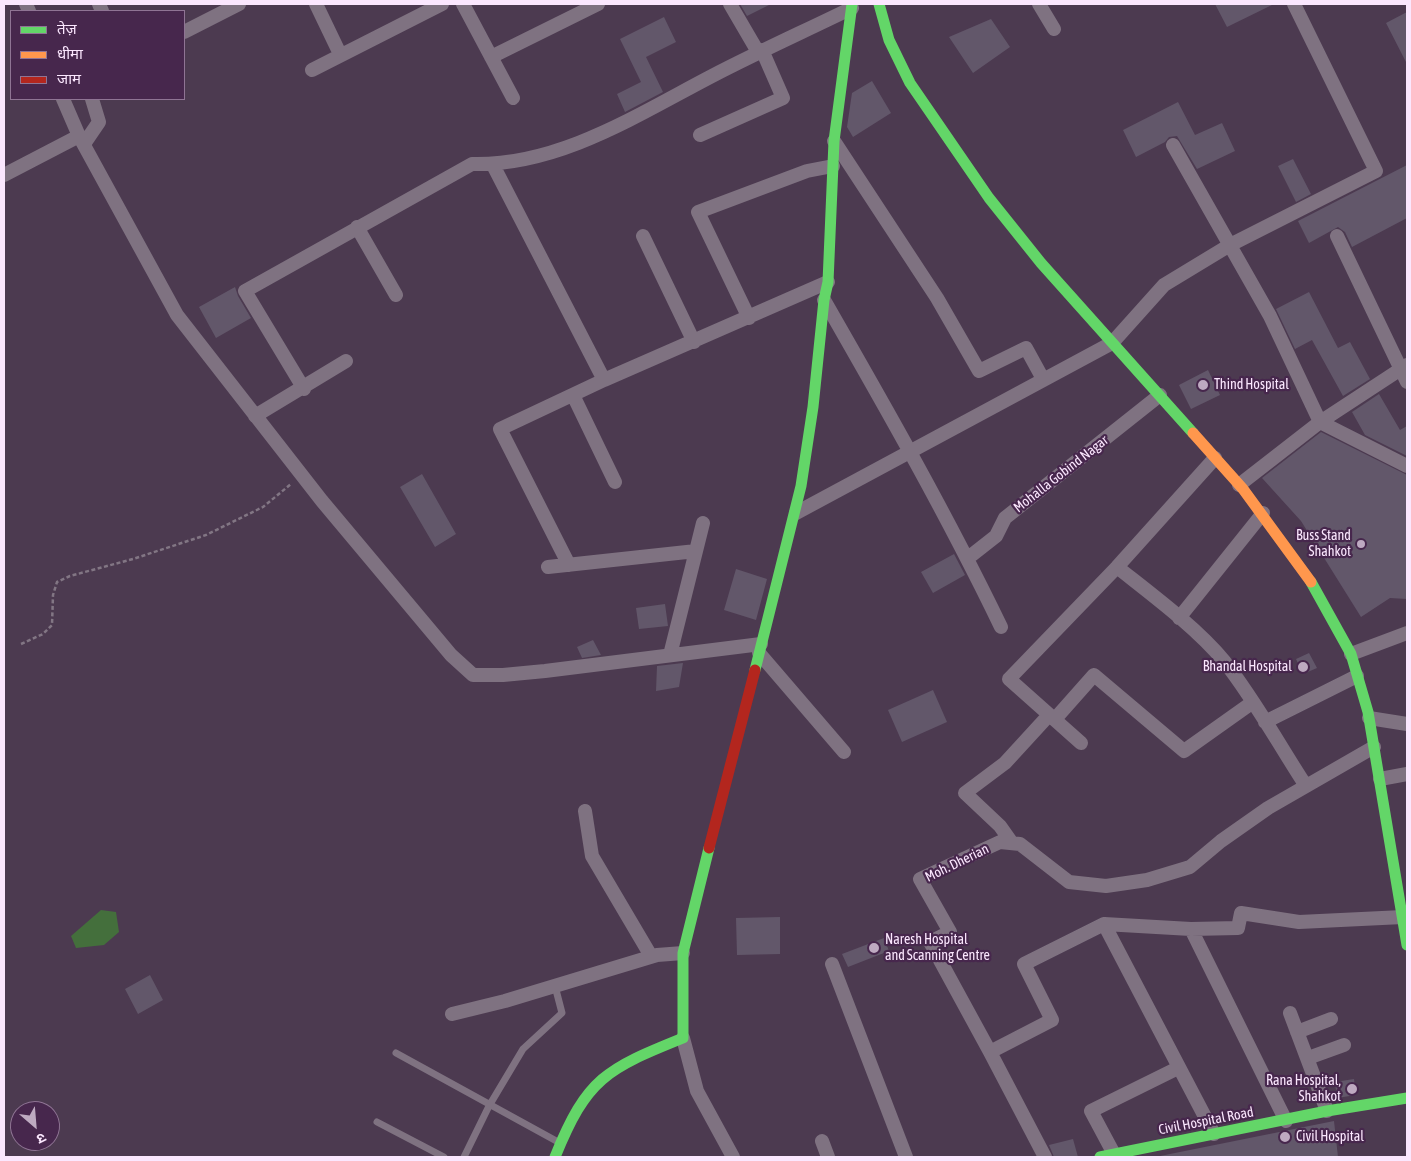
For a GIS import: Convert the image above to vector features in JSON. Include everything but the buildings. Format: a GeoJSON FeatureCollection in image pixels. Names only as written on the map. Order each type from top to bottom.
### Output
{"type":"FeatureCollection","features":[{"type":"Feature","properties":{"kind":"street"},"geometry":{"type":"LineString","coordinates":[[185,31],[239,4]]}},
{"type":"Feature","properties":{"kind":"street"},"geometry":{"type":"LineString","coordinates":[[316,4],[340,54]]}},
{"type":"Feature","properties":{"kind":"street"},"geometry":{"type":"LineString","coordinates":[[312,70],[340,54],[442,4]]}},
{"type":"Feature","properties":{"kind":"street"},"geometry":{"type":"LineString","coordinates":[[463,4],[513,98]]}},
{"type":"Feature","properties":{"kind":"street"},"geometry":{"type":"LineString","coordinates":[[490,57],[598,4]]}},
{"type":"Feature","properties":{"kind":"street"},"geometry":{"type":"LineString","coordinates":[[700,135],[783,98],[760,51],[730,4]]}},
{"type":"Feature","properties":{"kind":"street"},"geometry":{"type":"LineString","coordinates":[[879,4],[889,40],[910,83],[984,190],[1041,264],[1160,395],[1262,512],[1310,581],[1351,654],[1369,718],[1407,945]]}},
{"type":"Feature","properties":{"kind":"street"},"geometry":{"type":"LineString","coordinates":[[1039,4],[1054,29]]}},
{"type":"Feature","properties":{"kind":"street"},"geometry":{"type":"LineString","coordinates":[[796,513],[910,450],[1112,344],[1164,285],[1230,245],[1376,171],[1294,4]]}},
{"type":"Feature","properties":{"kind":"street"},"geometry":{"type":"LineString","coordinates":[[304,389],[245,291],[472,164],[493,165],[570,148],[852,6]]}},
{"type":"Feature","properties":{"kind":"street"},"geometry":{"type":"LineString","coordinates":[[733,1157],[697,1091],[683,1038],[683,953],[696,895],[796,513],[815,411],[824,300],[828,282],[834,140],[852,6]]}},
{"type":"Feature","properties":{"kind":"street"},"geometry":{"type":"LineString","coordinates":[[63,100],[81,140],[177,315],[302,476],[451,655],[473,675],[503,675],[670,655],[760,649]]}},
{"type":"Feature","properties":{"kind":"street"},"geometry":{"type":"LineString","coordinates":[[4,175],[81,140],[99,122],[92,100]]}},
{"type":"Feature","properties":{"kind":"street"},"geometry":{"type":"LineString","coordinates":[[834,140],[937,298],[979,370],[1026,348],[1043,379]]}},
{"type":"Feature","properties":{"kind":"street"},"geometry":{"type":"LineString","coordinates":[[1173,145],[1270,316],[1320,422],[1407,466]]}},
{"type":"Feature","properties":{"kind":"street"},"geometry":{"type":"LineString","coordinates":[[493,165],[604,380]]}},
{"type":"Feature","properties":{"kind":"street"},"geometry":{"type":"LineString","coordinates":[[749,318],[698,212],[808,172],[833,166]]}},
{"type":"Feature","properties":{"kind":"street"},"geometry":{"type":"LineString","coordinates":[[357,227],[396,295]]}},
{"type":"Feature","properties":{"kind":"street"},"geometry":{"type":"LineString","coordinates":[[643,236],[694,342]]}},
{"type":"Feature","properties":{"kind":"street"},"geometry":{"type":"LineString","coordinates":[[1337,236],[1404,367],[1407,382]]}},
{"type":"Feature","properties":{"kind":"street"},"geometry":{"type":"LineString","coordinates":[[568,565],[500,429],[604,380],[828,282]]}},
{"type":"Feature","properties":{"kind":"street"},"geometry":{"type":"LineString","coordinates":[[824,300],[910,450],[968,558],[1001,627]]}},
{"type":"Feature","properties":{"kind":"street"},"geometry":{"type":"LineString","coordinates":[[255,416],[304,389],[346,361]]}},
{"type":"Feature","properties":{"kind":"street"},"geometry":{"type":"LineString","coordinates":[[1240,485],[1320,422],[1404,367]]}},
{"type":"Feature","properties":{"kind":"street"},"geometry":{"type":"LineString","coordinates":[[573,395],[615,482]]}},
{"type":"Feature","properties":{"kind":"street","name":"Mohalla Gobind Nagar"},"geometry":{"type":"LineString","coordinates":[[968,558],[996,536],[1005,518],[1160,395]]}},
{"type":"Feature","properties":{"kind":"street"},"geometry":{"type":"LineString","coordinates":[[1081,744],[1010,679],[1117,567],[1215,458]]}},
{"type":"Feature","properties":{"kind":"street"},"geometry":{"type":"LineString","coordinates":[[1179,618],[1262,512]]}},
{"type":"Feature","properties":{"kind":"street"},"geometry":{"type":"LineString","coordinates":[[670,655],[703,523]]}},
{"type":"Feature","properties":{"kind":"street"},"geometry":{"type":"LineString","coordinates":[[548,567],[696,551]]}},
{"type":"Feature","properties":{"kind":"street"},"geometry":{"type":"LineString","coordinates":[[1117,567],[1179,618],[1223,660],[1253,702],[1306,786]]}},
{"type":"Feature","properties":{"kind":"street"},"geometry":{"type":"LineString","coordinates":[[1351,654],[1407,633]]}},
{"type":"Feature","properties":{"kind":"street"},"geometry":{"type":"LineString","coordinates":[[760,649],[844,752]]}},
{"type":"Feature","properties":{"kind":"street"},"geometry":{"type":"LineString","coordinates":[[1253,702],[1184,752],[1094,675],[1005,763],[965,793],[1000,826],[1012,844],[1020,844],[1069,882],[1106,886],[1147,880],[1190,867],[1221,841],[1268,808],[1374,747]]}},
{"type":"Feature","properties":{"kind":"street"},"geometry":{"type":"LineString","coordinates":[[1265,722],[1357,676]]}},
{"type":"Feature","properties":{"kind":"street"},"geometry":{"type":"LineString","coordinates":[[1369,718],[1407,724]]}},
{"type":"Feature","properties":{"kind":"street"},"geometry":{"type":"LineString","coordinates":[[1380,780],[1407,774]]}},
{"type":"Feature","properties":{"kind":"street"},"geometry":{"type":"LineString","coordinates":[[586,811],[592,856],[651,956]]}},
{"type":"Feature","properties":{"kind":"street","name":"Moh. Dherian"},"geometry":{"type":"LineString","coordinates":[[1012,844],[1000,842],[920,879],[950,932],[930,942],[1045,1157]]}},
{"type":"Feature","properties":{"kind":"street"},"geometry":{"type":"LineString","coordinates":[[990,1052],[1052,1020],[1024,964],[1104,924],[1191,929],[1238,928],[1241,913],[1299,922],[1403,917]]}},
{"type":"Feature","properties":{"kind":"street"},"geometry":{"type":"LineString","coordinates":[[1104,924],[1214,1134]]}},
{"type":"Feature","properties":{"kind":"street"},"geometry":{"type":"LineString","coordinates":[[1191,929],[1286,1121]]}},
{"type":"Feature","properties":{"kind":"street"},"geometry":{"type":"LineString","coordinates":[[452,1014],[555,986],[651,956],[683,953]]}},
{"type":"Feature","properties":{"kind":"street"},"geometry":{"type":"LineString","coordinates":[[832,964],[906,1157]]}},
{"type":"Feature","properties":{"kind":"street"},"geometry":{"type":"LineString","coordinates":[[1290,1013],[1327,1111]]}},
{"type":"Feature","properties":{"kind":"street"},"geometry":{"type":"LineString","coordinates":[[1297,1032],[1331,1020]]}},
{"type":"Feature","properties":{"kind":"street"},"geometry":{"type":"LineString","coordinates":[[555,1157],[569,1122],[596,1083],[630,1060],[683,1038]]}},
{"type":"Feature","properties":{"kind":"street"},"geometry":{"type":"LineString","coordinates":[[1308,1058],[1344,1045]]}},
{"type":"Feature","properties":{"kind":"street"},"geometry":{"type":"LineString","coordinates":[[1114,1154],[1091,1111],[1178,1068]]}},
{"type":"Feature","properties":{"kind":"street","name":"Civil Hospital Road"},"geometry":{"type":"LineString","coordinates":[[1100,1157],[1286,1121],[1327,1111],[1407,1098]]}},
{"type":"Feature","properties":{"kind":"street"},"geometry":{"type":"LineString","coordinates":[[822,1141],[828,1157]]}},
{"type":"Feature","properties":{"kind":"lane"},"geometry":{"type":"LineString","coordinates":[[464,1157],[489,1106],[523,1049],[562,1013],[555,986]]}},
{"type":"Feature","properties":{"kind":"lane"},"geometry":{"type":"LineString","coordinates":[[396,1053],[560,1144]]}},
{"type":"Feature","properties":{"kind":"lane"},"geometry":{"type":"LineString","coordinates":[[377,1122],[444,1157]]}},
{"type":"Feature","properties":{"kind":"path"},"geometry":{"type":"LineString","coordinates":[[21,644],[42,634],[52,625],[53,596],[57,582],[70,576],[133,559],[206,535],[263,507],[302,476]]}},
{"type":"Feature","properties":{"kind":"green space"},"geometry":{"type":"Polygon","coordinates":[[[101,910],[116,912],[119,932],[104,945],[76,948],[71,936],[101,910]]]}},
{"type":"Feature","properties":{"kind":"traffic: fast"},"geometry":{"type":"LineString","coordinates":[[755,670],[801,486],[813,407],[824,300],[828,282],[834,141],[852,4]]}},
{"type":"Feature","properties":{"kind":"traffic: fast"},"geometry":{"type":"LineString","coordinates":[[879,4],[889,40],[910,83],[989,198],[1041,263],[1193,433]]}},
{"type":"Feature","properties":{"kind":"traffic: fast"},"geometry":{"type":"LineString","coordinates":[[1311,582],[1351,654],[1368,712],[1407,945]]}},
{"type":"Feature","properties":{"kind":"traffic: fast"},"geometry":{"type":"LineString","coordinates":[[555,1157],[578,1109],[589,1093],[602,1080],[617,1068],[683,1038],[683,953],[709,848]]}},
{"type":"Feature","properties":{"kind":"traffic: fast"},"geometry":{"type":"LineString","coordinates":[[1100,1157],[1327,1111],[1407,1098]]}},
{"type":"Feature","properties":{"kind":"traffic: slow"},"geometry":{"type":"LineString","coordinates":[[1193,433],[1243,489],[1311,582]]}},
{"type":"Feature","properties":{"kind":"traffic: jam"},"geometry":{"type":"LineString","coordinates":[[709,848],[755,670]]}},
{"type":"Feature","properties":{"kind":"place","name":"Thind Hospital"},"geometry":{"type":"Point","coordinates":[1203,385]}},
{"type":"Feature","properties":{"kind":"place","name":"Buss Stand Shahkot"},"geometry":{"type":"Point","coordinates":[1361,544]}},
{"type":"Feature","properties":{"kind":"place","name":"Bhandal Hospital"},"geometry":{"type":"Point","coordinates":[1303,667]}},
{"type":"Feature","properties":{"kind":"place","name":"Naresh Hospital and Scanning Centre"},"geometry":{"type":"Point","coordinates":[874,948]}},
{"type":"Feature","properties":{"kind":"place","name":"Rana Hospital, Shahkot"},"geometry":{"type":"Point","coordinates":[1352,1089]}},
{"type":"Feature","properties":{"kind":"place","name":"Civil Hospital"},"geometry":{"type":"Point","coordinates":[1285,1137]}}]}
